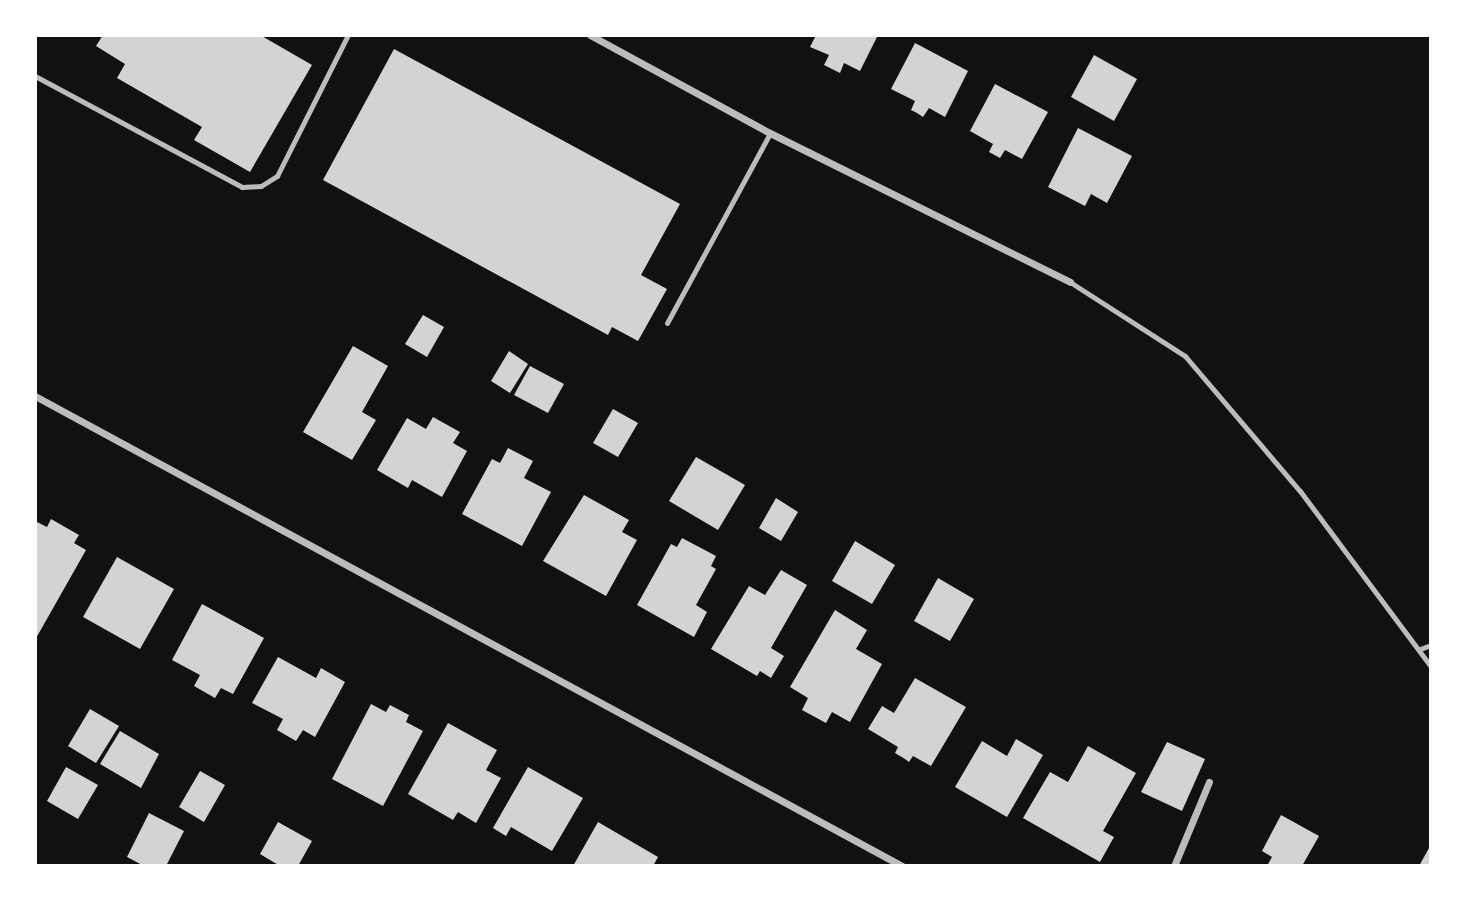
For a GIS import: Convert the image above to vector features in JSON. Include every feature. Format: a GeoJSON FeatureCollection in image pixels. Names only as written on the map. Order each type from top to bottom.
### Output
{"type":"FeatureCollection","features":[{"type":"Feature","properties":{"kind":"street"},"geometry":{"type":"LineString","coordinates":[[590,35],[770,133],[1070,282]]}},
{"type":"Feature","properties":{"kind":"street"},"geometry":{"type":"LineString","coordinates":[[35,396],[902,866]]}},
{"type":"Feature","properties":{"kind":"street"},"geometry":{"type":"LineString","coordinates":[[1174,866],[1209,782]]}},
{"type":"Feature","properties":{"kind":"lane"},"geometry":{"type":"LineString","coordinates":[[35,76],[242,187],[261,186],[277,176],[348,35]]}},
{"type":"Feature","properties":{"kind":"lane"},"geometry":{"type":"LineString","coordinates":[[667,323],[770,133]]}},
{"type":"Feature","properties":{"kind":"lane"},"geometry":{"type":"LineString","coordinates":[[1070,282],[1185,356],[1300,491],[1431,667]]}},
{"type":"Feature","properties":{"kind":"lane"},"geometry":{"type":"LineString","coordinates":[[1420,649],[1431,645]]}},
{"type":"Feature","properties":{"kind":"building"},"geometry":{"type":"Polygon","coordinates":[[[103,35],[260,35],[312,65],[250,172],[194,140],[202,127],[117,78],[125,64],[96,46],[103,35]]]}},
{"type":"Feature","properties":{"kind":"building"},"geometry":{"type":"Polygon","coordinates":[[[816,35],[878,35],[860,71],[844,63],[840,73],[824,65],[829,55],[810,47],[816,35]]]}},
{"type":"Feature","properties":{"kind":"building"},"geometry":{"type":"Polygon","coordinates":[[[915,43],[968,71],[945,117],[929,108],[923,117],[911,110],[915,101],[891,89],[915,43]]]}},
{"type":"Feature","properties":{"kind":"building"},"geometry":{"type":"Polygon","coordinates":[[[394,49],[680,204],[641,275],[667,289],[638,341],[612,327],[608,335],[323,180],[394,49]]]}},
{"type":"Feature","properties":{"kind":"building"},"geometry":{"type":"Polygon","coordinates":[[[1094,55],[1137,79],[1114,121],[1071,97],[1094,55]]]}},
{"type":"Feature","properties":{"kind":"building"},"geometry":{"type":"Polygon","coordinates":[[[995,84],[1048,112],[1022,159],[1005,150],[1000,158],[989,152],[993,144],[970,131],[995,84]]]}},
{"type":"Feature","properties":{"kind":"building"},"geometry":{"type":"Polygon","coordinates":[[[1078,128],[1132,156],[1107,203],[1091,194],[1085,206],[1048,187],[1078,128]]]}},
{"type":"Feature","properties":{"kind":"building"},"geometry":{"type":"Polygon","coordinates":[[[423,315],[444,327],[427,357],[405,344],[423,315]]]}},
{"type":"Feature","properties":{"kind":"building"},"geometry":{"type":"Polygon","coordinates":[[[353,346],[388,366],[362,412],[376,420],[352,460],[303,432],[353,346]]]}},
{"type":"Feature","properties":{"kind":"building"},"geometry":{"type":"Polygon","coordinates":[[[509,351],[528,364],[510,393],[491,381],[509,351]]]}},
{"type":"Feature","properties":{"kind":"building"},"geometry":{"type":"Polygon","coordinates":[[[530,366],[564,384],[548,413],[514,395],[530,366]]]}},
{"type":"Feature","properties":{"kind":"building"},"geometry":{"type":"Polygon","coordinates":[[[613,409],[638,423],[618,457],[593,443],[613,409]]]}},
{"type":"Feature","properties":{"kind":"building"},"geometry":{"type":"Polygon","coordinates":[[[433,417],[460,432],[453,443],[467,451],[442,497],[412,480],[408,488],[377,470],[407,418],[426,429],[433,417]]]}},
{"type":"Feature","properties":{"kind":"building"},"geometry":{"type":"Polygon","coordinates":[[[508,448],[533,461],[524,478],[551,492],[522,546],[462,514],[492,459],[500,463],[508,448]]]}},
{"type":"Feature","properties":{"kind":"building"},"geometry":{"type":"Polygon","coordinates":[[[696,457],[745,485],[718,530],[669,501],[696,457]]]}},
{"type":"Feature","properties":{"kind":"building"},"geometry":{"type":"Polygon","coordinates":[[[584,495],[629,520],[622,532],[637,540],[606,596],[543,561],[584,495]]]}},
{"type":"Feature","properties":{"kind":"building"},"geometry":{"type":"Polygon","coordinates":[[[776,498],[798,512],[781,541],[759,528],[776,498]]]}},
{"type":"Feature","properties":{"kind":"building"},"geometry":{"type":"Polygon","coordinates":[[[51,519],[79,535],[74,543],[86,550],[35,640],[35,521],[47,527],[51,519]]]}},
{"type":"Feature","properties":{"kind":"building"},"geometry":{"type":"Polygon","coordinates":[[[682,538],[716,556],[711,566],[716,569],[696,605],[707,612],[694,637],[637,605],[671,544],[677,547],[682,538]]]}},
{"type":"Feature","properties":{"kind":"building"},"geometry":{"type":"Polygon","coordinates":[[[855,541],[895,565],[872,604],[832,581],[855,541]]]}},
{"type":"Feature","properties":{"kind":"building"},"geometry":{"type":"Polygon","coordinates":[[[117,557],[174,589],[140,649],[83,617],[117,557]]]}},
{"type":"Feature","properties":{"kind":"building"},"geometry":{"type":"Polygon","coordinates":[[[781,570],[807,585],[771,648],[784,656],[771,678],[760,671],[757,676],[711,649],[749,586],[765,595],[781,570]]]}},
{"type":"Feature","properties":{"kind":"building"},"geometry":{"type":"Polygon","coordinates":[[[938,578],[974,599],[950,641],[914,621],[938,578]]]}},
{"type":"Feature","properties":{"kind":"building"},"geometry":{"type":"Polygon","coordinates":[[[202,604],[264,638],[233,694],[221,688],[215,698],[194,686],[200,675],[172,660],[202,604]]]}},
{"type":"Feature","properties":{"kind":"building"},"geometry":{"type":"Polygon","coordinates":[[[835,610],[867,630],[856,649],[882,664],[850,722],[832,712],[826,723],[802,710],[808,698],[790,687],[835,610]]]}},
{"type":"Feature","properties":{"kind":"building"},"geometry":{"type":"Polygon","coordinates":[[[278,657],[316,678],[321,668],[345,682],[315,737],[303,730],[296,741],[277,730],[283,719],[252,703],[278,657]]]}},
{"type":"Feature","properties":{"kind":"building"},"geometry":{"type":"Polygon","coordinates":[[[915,678],[966,707],[931,766],[913,756],[909,762],[895,753],[898,747],[868,729],[882,706],[894,713],[915,678]]]}},
{"type":"Feature","properties":{"kind":"building"},"geometry":{"type":"Polygon","coordinates":[[[371,704],[386,712],[390,705],[409,715],[406,722],[423,731],[383,806],[332,779],[371,704]]]}},
{"type":"Feature","properties":{"kind":"building"},"geometry":{"type":"Polygon","coordinates":[[[90,709],[119,726],[96,763],[68,746],[90,709]]]}},
{"type":"Feature","properties":{"kind":"building"},"geometry":{"type":"Polygon","coordinates":[[[448,723],[497,750],[486,770],[501,778],[476,823],[458,812],[453,820],[408,794],[448,723]]]}},
{"type":"Feature","properties":{"kind":"building"},"geometry":{"type":"Polygon","coordinates":[[[120,731],[159,754],[141,788],[100,764],[120,731]]]}},
{"type":"Feature","properties":{"kind":"building"},"geometry":{"type":"Polygon","coordinates":[[[1016,739],[1043,755],[1007,817],[955,787],[982,741],[1007,756],[1016,739]]]}},
{"type":"Feature","properties":{"kind":"building"},"geometry":{"type":"Polygon","coordinates":[[[1167,742],[1205,759],[1182,811],[1141,792],[1167,742]]]}},
{"type":"Feature","properties":{"kind":"building"},"geometry":{"type":"Polygon","coordinates":[[[1088,746],[1136,773],[1103,831],[1114,837],[1100,862],[1023,818],[1050,772],[1068,782],[1088,746]]]}},
{"type":"Feature","properties":{"kind":"building"},"geometry":{"type":"Polygon","coordinates":[[[66,767],[98,785],[78,819],[47,801],[66,767]]]}},
{"type":"Feature","properties":{"kind":"building"},"geometry":{"type":"Polygon","coordinates":[[[528,767],[583,798],[552,851],[511,827],[506,836],[493,828],[528,767]]]}},
{"type":"Feature","properties":{"kind":"building"},"geometry":{"type":"Polygon","coordinates":[[[200,771],[225,785],[204,822],[179,807],[200,771]]]}},
{"type":"Feature","properties":{"kind":"building"},"geometry":{"type":"Polygon","coordinates":[[[149,813],[184,831],[166,866],[144,866],[127,857],[149,813]]]}},
{"type":"Feature","properties":{"kind":"building"},"geometry":{"type":"Polygon","coordinates":[[[1281,815],[1319,836],[1302,866],[1267,866],[1272,857],[1262,851],[1281,815]]]}},
{"type":"Feature","properties":{"kind":"building"},"geometry":{"type":"Polygon","coordinates":[[[278,822],[312,841],[298,866],[280,866],[260,854],[278,822]]]}},
{"type":"Feature","properties":{"kind":"building"},"geometry":{"type":"Polygon","coordinates":[[[598,822],[658,857],[653,866],[573,866],[598,822]]]}},
{"type":"Feature","properties":{"kind":"building"},"geometry":{"type":"Polygon","coordinates":[[[1429,848],[1431,866],[1419,866],[1429,848]]]}}]}
